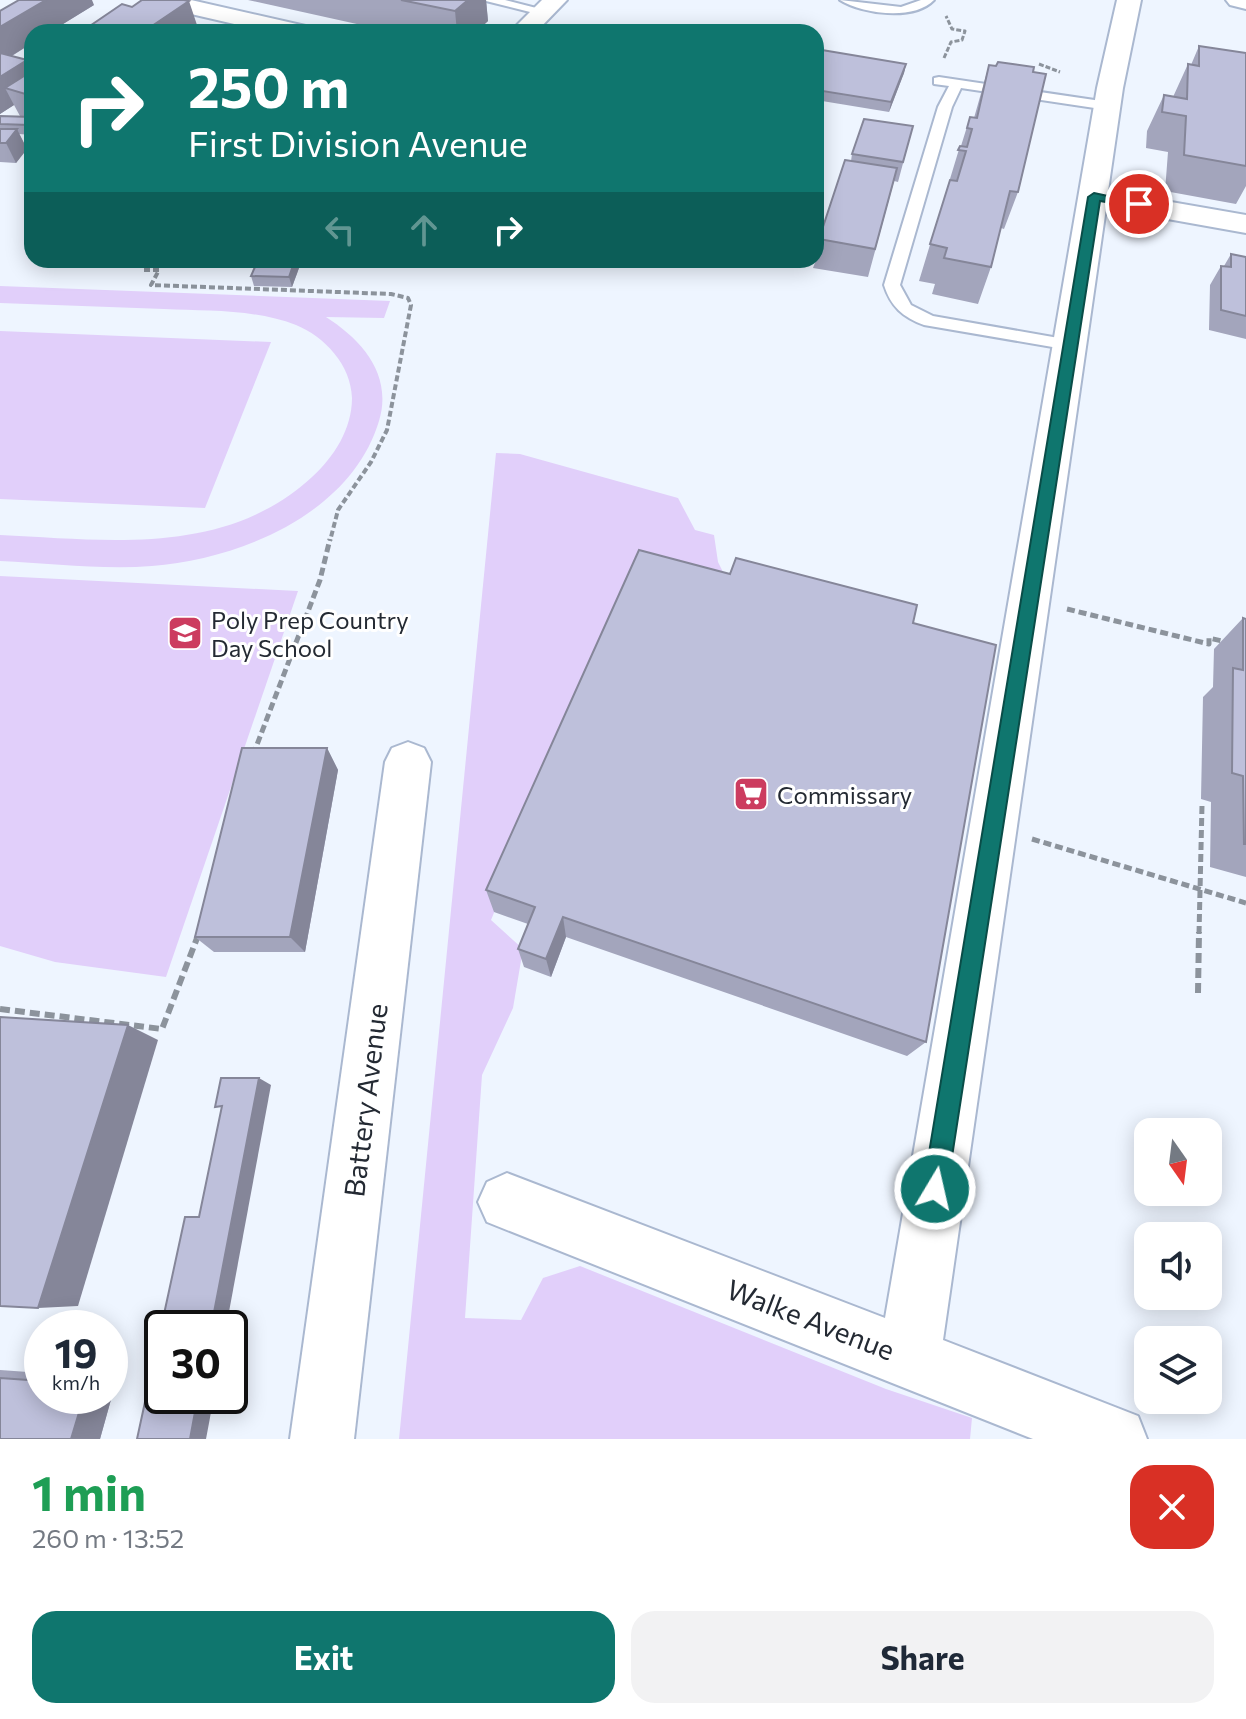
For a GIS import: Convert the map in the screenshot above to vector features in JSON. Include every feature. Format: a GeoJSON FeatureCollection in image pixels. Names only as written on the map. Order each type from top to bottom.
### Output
{"type":"FeatureCollection","features":[{"type":"Feature","properties":{"kind":"street"},"geometry":{"type":"LineString","coordinates":[[160,0],[266,24]]}},
{"type":"Feature","properties":{"kind":"street"},"geometry":{"type":"LineString","coordinates":[[909,1357],[1108,106],[1129,0]]}},
{"type":"Feature","properties":{"kind":"street"},"geometry":{"type":"LineString","coordinates":[[1238,0],[1246,2]]}},
{"type":"Feature","properties":{"kind":"street"},"geometry":{"type":"LineString","coordinates":[[530,24],[548,5]]}},
{"type":"Feature","properties":{"kind":"street"},"geometry":{"type":"LineString","coordinates":[[1094,197],[1246,224]]}},
{"type":"Feature","properties":{"kind":"street","name":"Battery Avenue"},"geometry":{"type":"LineString","coordinates":[[322,1439],[408,762]]}},
{"type":"Feature","properties":{"kind":"street","name":"Walke Avenue"},"geometry":{"type":"LineString","coordinates":[[507,1202],[1115,1439]]}},
{"type":"Feature","properties":{"kind":"lane"},"geometry":{"type":"LineString","coordinates":[[488,0],[548,5]]}},
{"type":"Feature","properties":{"kind":"lane"},"geometry":{"type":"LineString","coordinates":[[846,0],[901,10],[925,4]]}},
{"type":"Feature","properties":{"kind":"lane"},"geometry":{"type":"LineString","coordinates":[[939,75],[957,84],[1108,106]]}},
{"type":"Feature","properties":{"kind":"lane"},"geometry":{"type":"LineString","coordinates":[[957,84],[945,107],[892,285],[897,303],[911,315],[930,321],[1070,345]]}},
{"type":"Feature","properties":{"kind":"path"},"geometry":{"type":"LineString","coordinates":[[925,4],[944,12],[952,29],[965,31],[962,40],[951,42],[939,75]]}},
{"type":"Feature","properties":{"kind":"path"},"geometry":{"type":"LineString","coordinates":[[144,270],[159,270],[151,285],[391,294],[408,298],[411,305],[387,430],[371,462],[338,510],[320,580],[249,767]]}},
{"type":"Feature","properties":{"kind":"path"},"geometry":{"type":"LineString","coordinates":[[1056,606],[1209,644],[1209,638],[1234,644]]}},
{"type":"Feature","properties":{"kind":"path"},"geometry":{"type":"LineString","coordinates":[[1198,993],[1202,805]]}},
{"type":"Feature","properties":{"kind":"path"},"geometry":{"type":"LineString","coordinates":[[1026,837],[1246,903]]}},
{"type":"Feature","properties":{"kind":"path"},"geometry":{"type":"LineString","coordinates":[[0,1009],[162,1029],[191,961],[200,931]]}},
{"type":"Feature","properties":{"kind":"shaded area"},"geometry":{"type":"Polygon","coordinates":[[[0,286],[390,301],[384,318],[326,317],[351,336],[371,360],[382,389],[379,421],[365,454],[344,482],[318,506],[288,526],[255,542],[186,562],[152,566],[95,567],[0,561],[0,535],[123,540],[164,538],[204,532],[242,521],[278,503],[320,469],[345,431],[352,398],[347,374],[334,354],[317,337],[296,325],[247,313],[0,303],[0,286]]]}},
{"type":"Feature","properties":{"kind":"shaded area"},"geometry":{"type":"Polygon","coordinates":[[[0,331],[271,342],[205,508],[0,499],[0,331]]]}},
{"type":"Feature","properties":{"kind":"shaded area"},"geometry":{"type":"Polygon","coordinates":[[[496,453],[520,454],[678,498],[695,530],[714,535],[718,562],[728,582],[629,583],[491,920],[523,949],[513,1008],[482,1075],[465,1318],[521,1320],[543,1278],[580,1266],[886,1389],[972,1418],[970,1439],[399,1439],[496,453]]]}},
{"type":"Feature","properties":{"kind":"shaded area"},"geometry":{"type":"Polygon","coordinates":[[[0,576],[298,591],[166,977],[55,962],[0,946],[0,576]]]}},
{"type":"Feature","properties":{"kind":"building"},"geometry":{"type":"Polygon","coordinates":[[[19,0],[46,0],[0,27],[0,11],[19,0]]]}},
{"type":"Feature","properties":{"kind":"building"},"geometry":{"type":"Polygon","coordinates":[[[142,0],[189,1],[155,24],[93,24],[122,4],[132,7],[142,0]]]}},
{"type":"Feature","properties":{"kind":"building"},"geometry":{"type":"Polygon","coordinates":[[[401,0],[468,0],[455,11],[401,0]]]}},
{"type":"Feature","properties":{"kind":"building"},"geometry":{"type":"Polygon","coordinates":[[[1199,46],[1246,53],[1246,166],[1184,155],[1186,116],[1162,112],[1164,95],[1187,99],[1188,64],[1199,66],[1199,46]]]}},
{"type":"Feature","properties":{"kind":"building"},"geometry":{"type":"Polygon","coordinates":[[[824,50],[906,64],[891,102],[824,91],[824,50]]]}},
{"type":"Feature","properties":{"kind":"building"},"geometry":{"type":"Polygon","coordinates":[[[0,53],[24,59],[24,62],[0,77],[0,53]]]}},
{"type":"Feature","properties":{"kind":"building"},"geometry":{"type":"Polygon","coordinates":[[[998,62],[1034,67],[1033,72],[1046,74],[1018,192],[1010,191],[991,267],[944,258],[947,248],[930,244],[950,180],[957,181],[966,151],[958,150],[960,146],[967,147],[972,129],[967,128],[970,117],[977,118],[989,65],[996,66],[998,62]]]}},
{"type":"Feature","properties":{"kind":"building"},"geometry":{"type":"Polygon","coordinates":[[[24,76],[24,94],[5,88],[24,76]]]}},
{"type":"Feature","properties":{"kind":"building"},"geometry":{"type":"Polygon","coordinates":[[[0,116],[24,117],[24,125],[0,124],[0,116]]]}},
{"type":"Feature","properties":{"kind":"building"},"geometry":{"type":"Polygon","coordinates":[[[864,119],[913,126],[903,162],[852,154],[864,119]]]}},
{"type":"Feature","properties":{"kind":"building"},"geometry":{"type":"Polygon","coordinates":[[[0,129],[17,129],[6,143],[0,143],[0,129]]]}},
{"type":"Feature","properties":{"kind":"building"},"geometry":{"type":"Polygon","coordinates":[[[845,160],[897,168],[875,249],[824,240],[824,224],[845,160]]]}},
{"type":"Feature","properties":{"kind":"building"},"geometry":{"type":"Polygon","coordinates":[[[1231,254],[1246,257],[1246,316],[1221,310],[1221,266],[1231,267],[1231,254]]]}},
{"type":"Feature","properties":{"kind":"building"},"geometry":{"type":"Polygon","coordinates":[[[254,268],[292,268],[289,277],[251,276],[254,268]]]}},
{"type":"Feature","properties":{"kind":"building","name":"Commissary"},"geometry":{"type":"Polygon","coordinates":[[[639,550],[730,574],[736,558],[917,605],[913,623],[996,645],[926,1042],[563,917],[546,959],[518,949],[535,907],[486,890],[639,550]]]}},
{"type":"Feature","properties":{"kind":"building"},"geometry":{"type":"Polygon","coordinates":[[[1243,618],[1246,619],[1246,844],[1243,776],[1232,773],[1233,668],[1243,670],[1243,618]]]}},
{"type":"Feature","properties":{"kind":"building"},"geometry":{"type":"Polygon","coordinates":[[[242,748],[327,748],[290,937],[195,937],[242,748]]]}},
{"type":"Feature","properties":{"kind":"building"},"geometry":{"type":"Polygon","coordinates":[[[0,1017],[128,1025],[38,1308],[0,1306],[0,1017]]]}},
{"type":"Feature","properties":{"kind":"building"},"geometry":{"type":"Polygon","coordinates":[[[221,1078],[259,1078],[214,1310],[165,1310],[185,1217],[199,1217],[222,1106],[215,1107],[221,1078]]]}},
{"type":"Feature","properties":{"kind":"building"},"geometry":{"type":"Polygon","coordinates":[[[0,1378],[24,1380],[24,1414],[79,1414],[71,1439],[0,1439],[0,1378]]]}},
{"type":"Feature","properties":{"kind":"building"},"geometry":{"type":"Polygon","coordinates":[[[144,1407],[144,1414],[195,1414],[190,1439],[137,1439],[144,1407]]]}},
{"type":"Feature","properties":{"kind":"place","name":"Poly Prep Country Day School"},"geometry":{"type":"Point","coordinates":[185,633]}},
{"type":"Feature","properties":{"kind":"place","name":"Commissary"},"geometry":{"type":"Point","coordinates":[751,794]}},
{"type":"Feature","properties":{"kind":"route"},"geometry":{"type":"LineString","coordinates":[[935,1189],[1094,197],[1139,204]]}}]}
